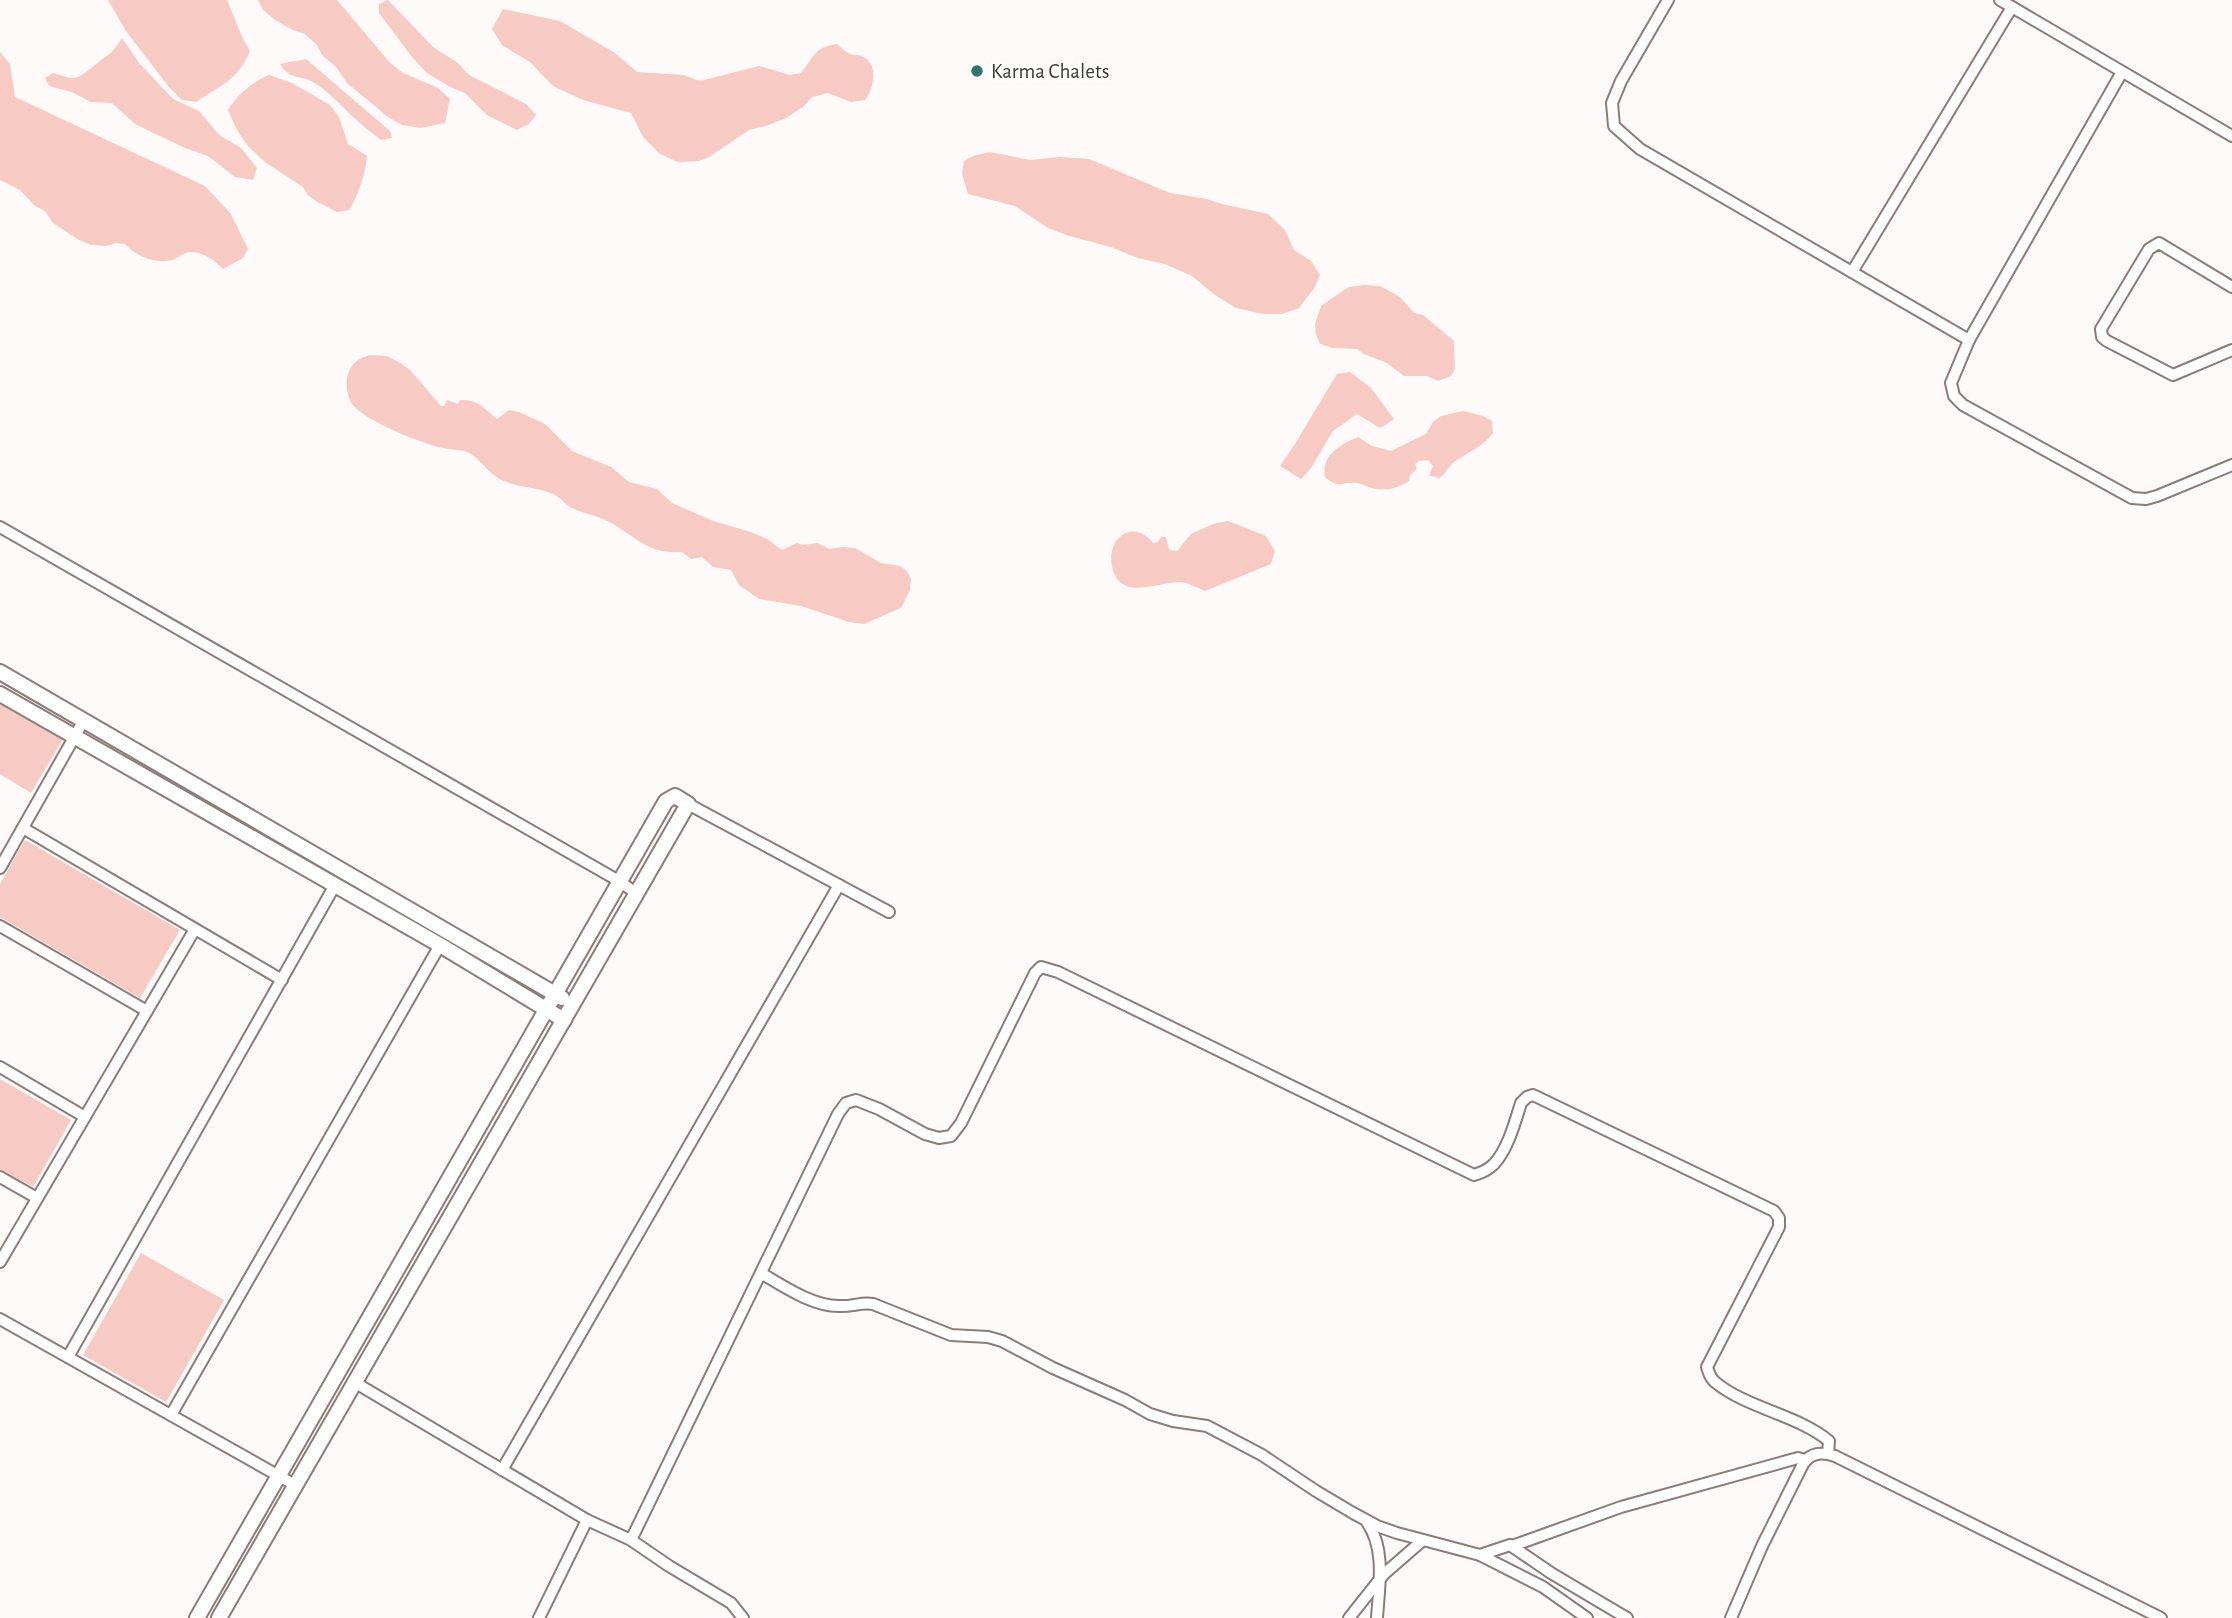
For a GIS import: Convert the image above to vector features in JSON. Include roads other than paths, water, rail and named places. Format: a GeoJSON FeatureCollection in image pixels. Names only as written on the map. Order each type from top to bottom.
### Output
{"type":"FeatureCollection","features":[{"type":"Feature","properties":{"kind":"street"},"geometry":{"type":"LineString","coordinates":[[1668,0],[1620,81],[1612,103],[1614,126],[1640,149],[1969,340]]}},
{"type":"Feature","properties":{"kind":"street"},"geometry":{"type":"LineString","coordinates":[[2000,0],[2232,136]]}},
{"type":"Feature","properties":{"kind":"street"},"geometry":{"type":"LineString","coordinates":[[1852,272],[2012,7]]}},
{"type":"Feature","properties":{"kind":"street"},"geometry":{"type":"LineString","coordinates":[[2122,72],[1969,340],[1951,383],[1954,396],[1963,405],[2132,498],[2146,499],[2157,496],[2232,466]]}},
{"type":"Feature","properties":{"kind":"street"},"geometry":{"type":"LineString","coordinates":[[2232,287],[2159,243],[2149,249],[2101,329],[2102,337],[2107,341],[2173,375],[2232,350]]}},
{"type":"Feature","properties":{"kind":"street"},"geometry":{"type":"LineString","coordinates":[[0,527],[636,893]]}},
{"type":"Feature","properties":{"kind":"street"},"geometry":{"type":"LineString","coordinates":[[0,671],[573,1005]]}},
{"type":"Feature","properties":{"kind":"street"},"geometry":{"type":"LineString","coordinates":[[0,694],[440,945],[564,1020]]}},
{"type":"Feature","properties":{"kind":"street"},"geometry":{"type":"LineString","coordinates":[[0,868],[84,720]]}},
{"type":"Feature","properties":{"kind":"street"},"geometry":{"type":"LineString","coordinates":[[197,1618],[666,801],[675,796],[889,912]]}},
{"type":"Feature","properties":{"kind":"street"},"geometry":{"type":"LineString","coordinates":[[219,1618],[688,804]]}},
{"type":"Feature","properties":{"kind":"street"},"geometry":{"type":"LineString","coordinates":[[23,828],[282,980]]}},
{"type":"Feature","properties":{"kind":"street"},"geometry":{"type":"LineString","coordinates":[[68,1357],[335,885]]}},
{"type":"Feature","properties":{"kind":"street"},"geometry":{"type":"LineString","coordinates":[[502,1470],[839,885]]}},
{"type":"Feature","properties":{"kind":"street"},"geometry":{"type":"LineString","coordinates":[[0,926],[147,1011]]}},
{"type":"Feature","properties":{"kind":"street"},"geometry":{"type":"LineString","coordinates":[[0,1262],[195,929]]}},
{"type":"Feature","properties":{"kind":"street"},"geometry":{"type":"LineString","coordinates":[[171,1415],[440,945]]}},
{"type":"Feature","properties":{"kind":"street"},"geometry":{"type":"LineString","coordinates":[[631,1540],[838,1114],[846,1103],[856,1100],[879,1108],[925,1133],[939,1138],[951,1136],[961,1123],[1035,973],[1041,967],[1281,1080],[1461,1171],[1474,1175],[1493,1165],[1502,1152],[1521,1103],[1533,1094],[1774,1211],[1779,1217],[1779,1227],[1707,1367],[1714,1382],[1815,1431],[1829,1441],[1828,1454]]}},
{"type":"Feature","properties":{"kind":"street"},"geometry":{"type":"LineString","coordinates":[[0,1067],[85,1117]]}},
{"type":"Feature","properties":{"kind":"street"},"geometry":{"type":"LineString","coordinates":[[0,1177],[37,1198]]}},
{"type":"Feature","properties":{"kind":"street"},"geometry":{"type":"LineString","coordinates":[[761,1273],[817,1301],[839,1307],[873,1304],[950,1335],[988,1337],[1002,1341],[1150,1414],[1173,1422],[1208,1426],[1262,1455],[1315,1492],[1366,1520],[1396,1534],[1480,1555],[1543,1587],[1587,1618]]}},
{"type":"Feature","properties":{"kind":"street"},"geometry":{"type":"LineString","coordinates":[[0,1319],[295,1485]]}},
{"type":"Feature","properties":{"kind":"street"},"geometry":{"type":"LineString","coordinates":[[354,1382],[587,1520],[631,1540],[731,1603],[743,1618]]}},
{"type":"Feature","properties":{"kind":"street"},"geometry":{"type":"LineString","coordinates":[[1731,1618],[1762,1546],[1805,1460],[1819,1453],[1828,1454],[2161,1618]]}},
{"type":"Feature","properties":{"kind":"street"},"geometry":{"type":"LineString","coordinates":[[1480,1555],[1621,1507],[1798,1458],[1805,1460]]}},
{"type":"Feature","properties":{"kind":"street"},"geometry":{"type":"LineString","coordinates":[[539,1618],[587,1520]]}},
{"type":"Feature","properties":{"kind":"street"},"geometry":{"type":"LineString","coordinates":[[1366,1520],[1376,1540],[1379,1579],[1377,1618]]}},
{"type":"Feature","properties":{"kind":"street"},"geometry":{"type":"LineString","coordinates":[[1349,1618],[1379,1579],[1423,1540]]}},
{"type":"Feature","properties":{"kind":"street"},"geometry":{"type":"LineString","coordinates":[[1512,1546],[1551,1573],[1627,1618]]}},
{"type":"Feature","properties":{"kind":"place","name":"Karma Chalets"},"geometry":{"type":"Point","coordinates":[977,71]}}]}
